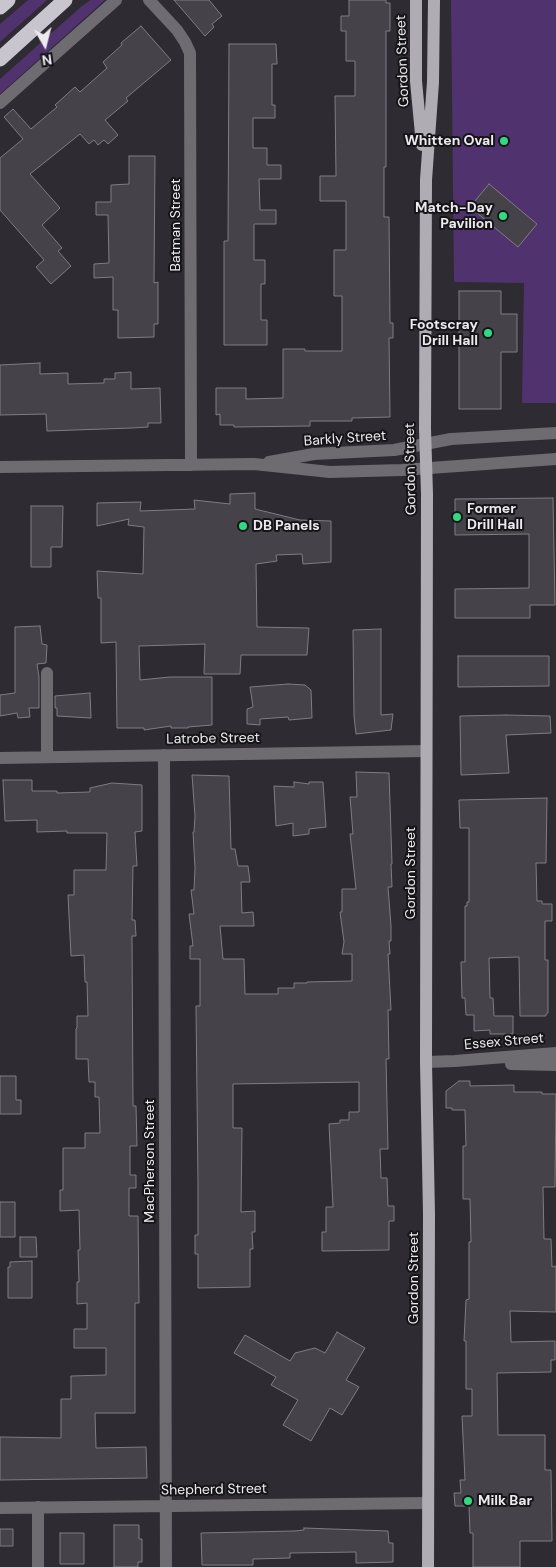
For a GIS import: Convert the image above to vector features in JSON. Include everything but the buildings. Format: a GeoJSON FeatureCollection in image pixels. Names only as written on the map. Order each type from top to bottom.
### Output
{"type":"FeatureCollection","features":[{"type":"Feature","properties":{"kind":"highway"},"geometry":{"type":"LineString","coordinates":[[0,7],[8,0]]}},
{"type":"Feature","properties":{"kind":"highway"},"geometry":{"type":"LineString","coordinates":[[0,59],[65,0]]}},
{"type":"Feature","properties":{"kind":"main road","name":"Gordon Street"},"geometry":{"type":"LineString","coordinates":[[416,0],[416,81],[426,180]]}},
{"type":"Feature","properties":{"kind":"main road","name":"Gordon Street"},"geometry":{"type":"LineString","coordinates":[[428,1567],[429,1205],[426,1062],[426,180],[433,82],[434,0]]}},
{"type":"Feature","properties":{"kind":"street"},"geometry":{"type":"LineString","coordinates":[[0,103],[116,0]]}},
{"type":"Feature","properties":{"kind":"street","name":"Batman Street"},"geometry":{"type":"LineString","coordinates":[[149,0],[177,30],[190,53],[191,465]]}},
{"type":"Feature","properties":{"kind":"street","name":"Barkly Street"},"geometry":{"type":"LineString","coordinates":[[254,464],[314,454],[394,450],[450,439],[485,435],[556,432]]}},
{"type":"Feature","properties":{"kind":"street","name":"Barkly Street"},"geometry":{"type":"LineString","coordinates":[[0,467],[254,464],[330,472],[426,468],[556,459]]}},
{"type":"Feature","properties":{"kind":"street"},"geometry":{"type":"LineString","coordinates":[[47,673],[47,757]]}},
{"type":"Feature","properties":{"kind":"street","name":"Latrobe Street"},"geometry":{"type":"LineString","coordinates":[[0,758],[426,751]]}},
{"type":"Feature","properties":{"kind":"street","name":"MacPherson Street"},"geometry":{"type":"LineString","coordinates":[[164,755],[166,1567]]}},
{"type":"Feature","properties":{"kind":"street","name":"Essex Street"},"geometry":{"type":"LineString","coordinates":[[426,1062],[556,1053]]}},
{"type":"Feature","properties":{"kind":"street","name":"Essex Street"},"geometry":{"type":"LineString","coordinates":[[455,1061],[556,1065]]}},
{"type":"Feature","properties":{"kind":"street","name":"Shepherd Street"},"geometry":{"type":"LineString","coordinates":[[0,1508],[428,1503]]}},
{"type":"Feature","properties":{"kind":"street"},"geometry":{"type":"LineString","coordinates":[[38,1507],[38,1567]]}},
{"type":"Feature","properties":{"kind":"shaded area"},"geometry":{"type":"Polygon","coordinates":[[[28,0],[47,0],[0,42],[0,24],[28,0]]]}},
{"type":"Feature","properties":{"kind":"shaded area"},"geometry":{"type":"Polygon","coordinates":[[[91,0],[105,0],[0,94],[0,79],[91,0]]]}},
{"type":"Feature","properties":{"kind":"shaded area","name":"Whitten Oval"},"geometry":{"type":"Polygon","coordinates":[[[451,0],[556,0],[556,403],[522,403],[524,283],[454,282],[451,0]]]}},
{"type":"Feature","properties":{"kind":"place","name":"Whitten Oval"},"geometry":{"type":"Point","coordinates":[504,141]}},
{"type":"Feature","properties":{"kind":"place","name":"Match-Day Pavilion"},"geometry":{"type":"Point","coordinates":[503,216]}},
{"type":"Feature","properties":{"kind":"place","name":"Footscray Drill Hall"},"geometry":{"type":"Point","coordinates":[488,333]}},
{"type":"Feature","properties":{"kind":"place","name":"Former Drill Hall"},"geometry":{"type":"Point","coordinates":[457,517]}},
{"type":"Feature","properties":{"kind":"place","name":"DB Panels"},"geometry":{"type":"Point","coordinates":[243,526]}},
{"type":"Feature","properties":{"kind":"place","name":"Milk Bar"},"geometry":{"type":"Point","coordinates":[468,1501]}}]}
